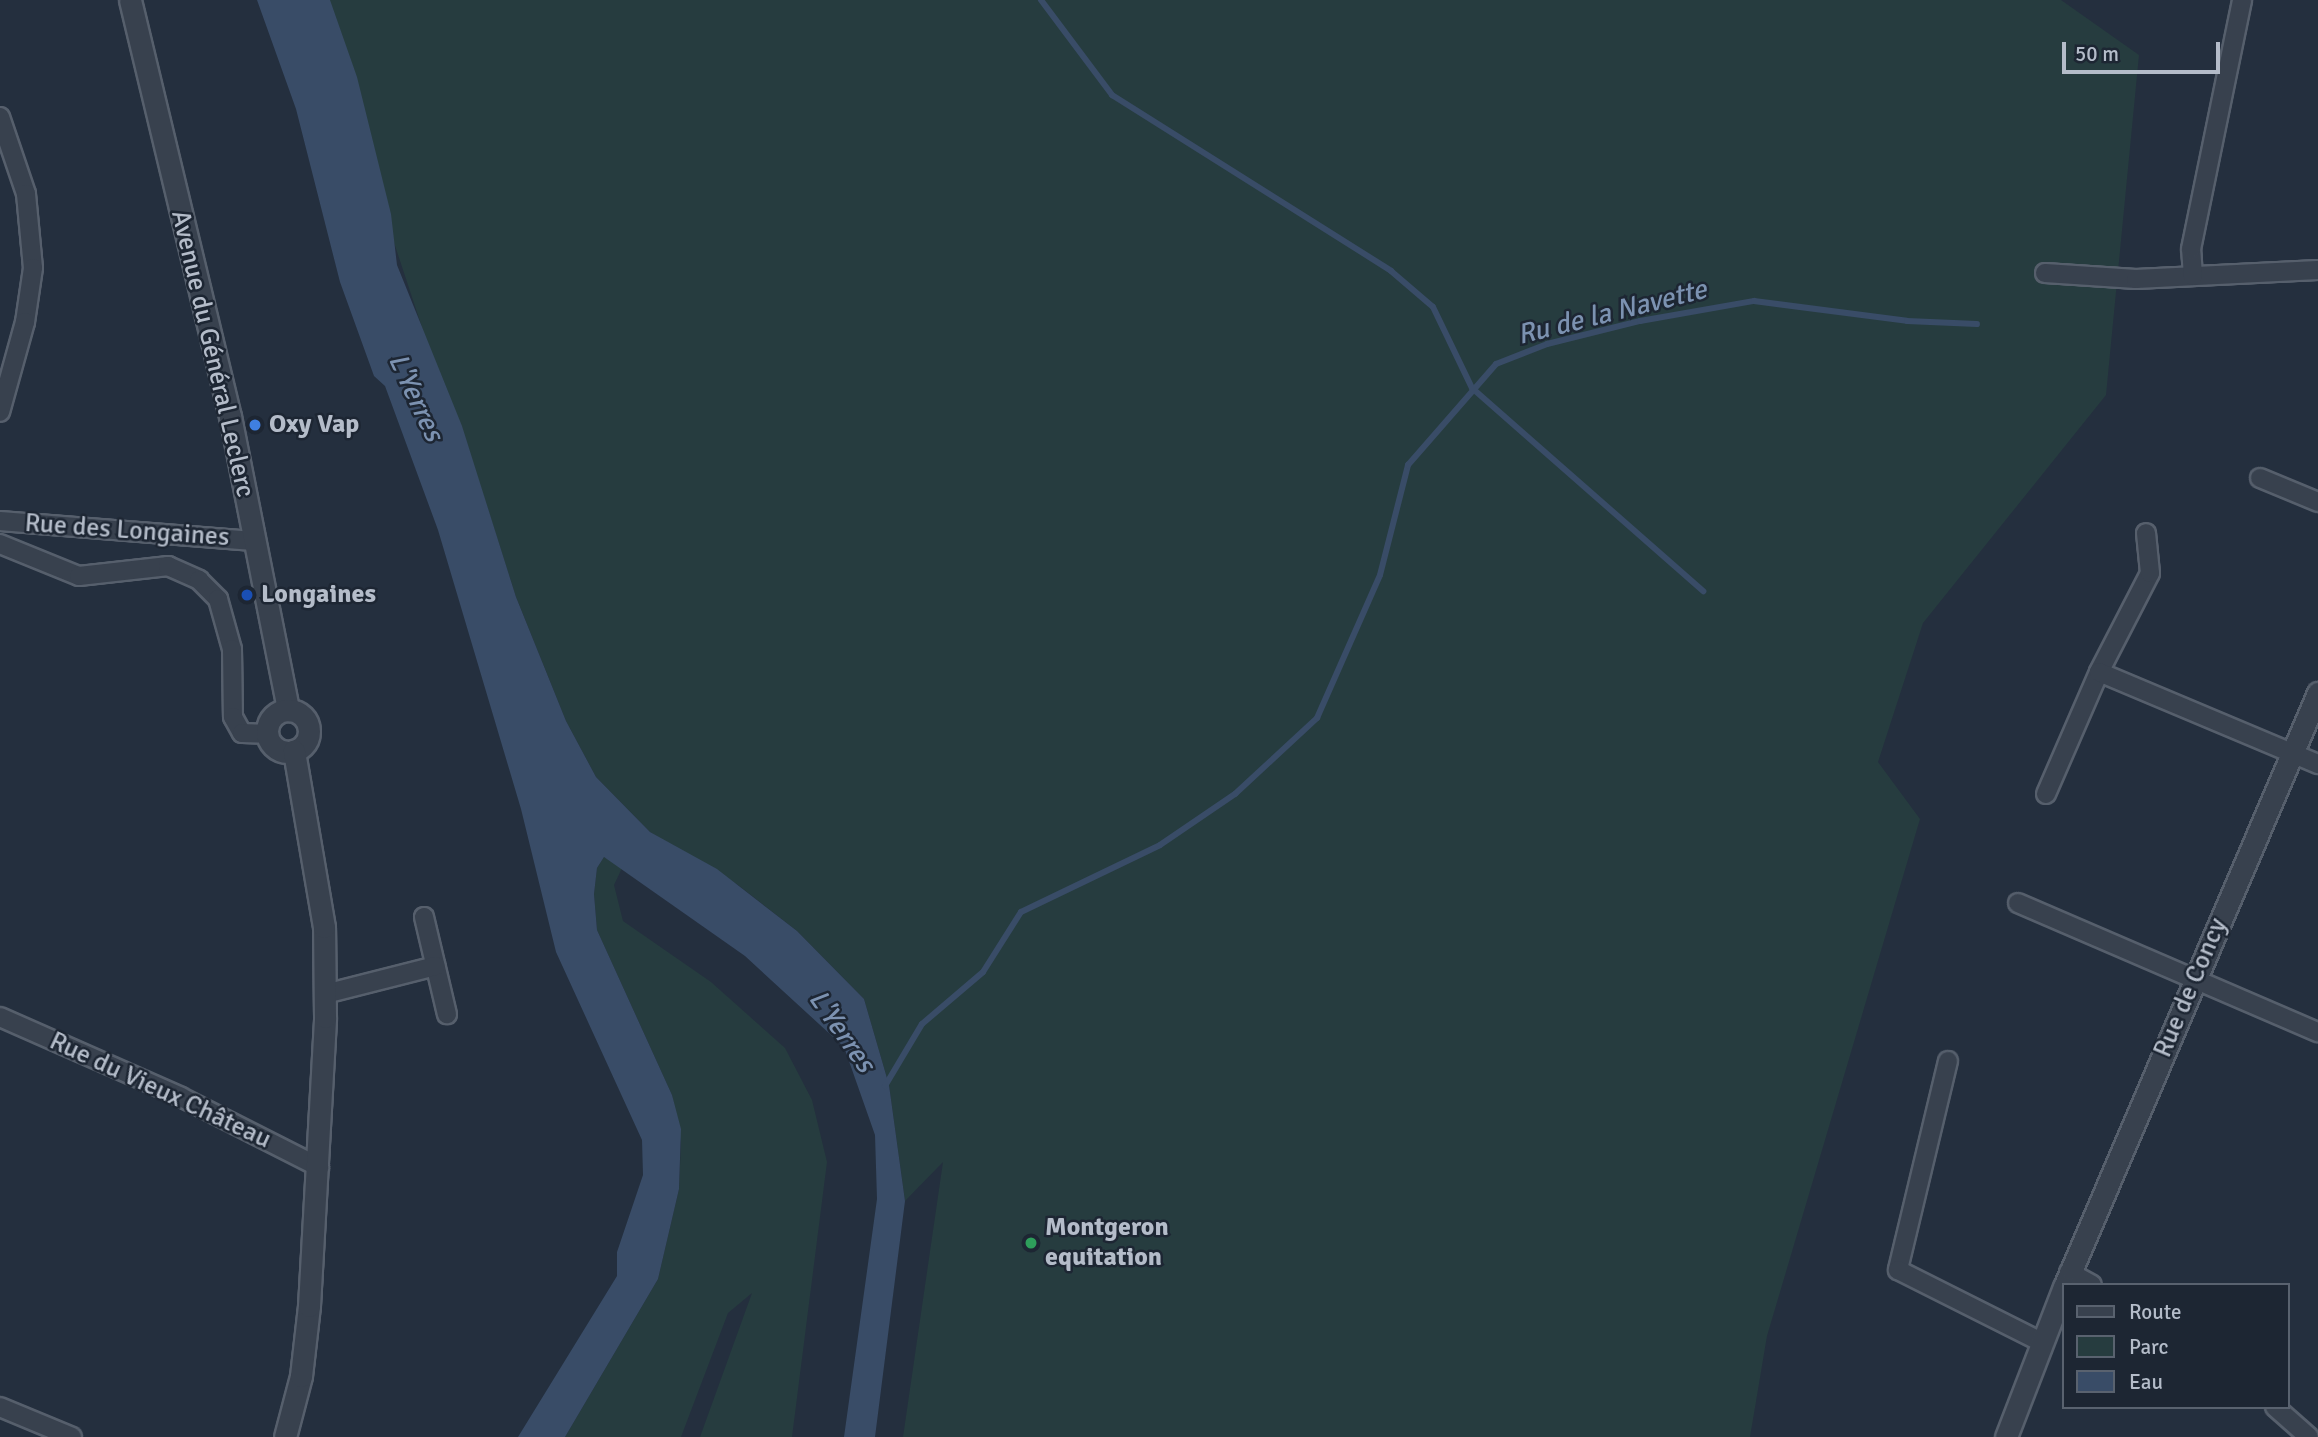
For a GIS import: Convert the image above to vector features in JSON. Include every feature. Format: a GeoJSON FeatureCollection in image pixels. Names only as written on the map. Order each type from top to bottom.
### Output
{"type":"FeatureCollection","features":[{"type":"Feature","properties":{"kind":"street","name":"Avenue du Général Leclerc"},"geometry":{"type":"LineString","coordinates":[[130,0],[230,416],[288,710],[300,715],[308,725],[308,738],[294,751]]}},
{"type":"Feature","properties":{"kind":"street"},"geometry":{"type":"LineString","coordinates":[[2193,276],[2191,249],[2242,0]]}},
{"type":"Feature","properties":{"kind":"street"},"geometry":{"type":"LineString","coordinates":[[0,117],[26,194],[33,268],[25,322],[0,412]]}},
{"type":"Feature","properties":{"kind":"street"},"geometry":{"type":"LineString","coordinates":[[2045,273],[2136,279],[2318,270]]}},
{"type":"Feature","properties":{"kind":"street"},"geometry":{"type":"LineString","coordinates":[[2260,478],[2318,502]]}},
{"type":"Feature","properties":{"kind":"street","name":"Rue des Longaines"},"geometry":{"type":"LineString","coordinates":[[0,521],[253,541]]}},
{"type":"Feature","properties":{"kind":"street"},"geometry":{"type":"LineString","coordinates":[[2046,794],[2099,672],[2150,573],[2146,533]]}},
{"type":"Feature","properties":{"kind":"street"},"geometry":{"type":"LineString","coordinates":[[0,544],[79,576],[168,566],[199,580],[218,599],[232,649],[233,717],[242,733],[267,734]]}},
{"type":"Feature","properties":{"kind":"street"},"geometry":{"type":"LineString","coordinates":[[2099,672],[2318,764]]}},
{"type":"Feature","properties":{"kind":"street","name":"Rue de Concy"},"geometry":{"type":"LineString","coordinates":[[2066,1281],[2318,693]]}},
{"type":"Feature","properties":{"kind":"street"},"geometry":{"type":"LineString","coordinates":[[285,1437],[301,1376],[319,1167],[325,994],[324,927],[294,751],[274,747],[267,734],[270,720],[288,710]]}},
{"type":"Feature","properties":{"kind":"street"},"geometry":{"type":"LineString","coordinates":[[2018,903],[2318,1032]]}},
{"type":"Feature","properties":{"kind":"street"},"geometry":{"type":"LineString","coordinates":[[424,917],[447,1014]]}},
{"type":"Feature","properties":{"kind":"street"},"geometry":{"type":"LineString","coordinates":[[325,994],[436,965]]}},
{"type":"Feature","properties":{"kind":"street","name":"Rue du Vieux Château"},"geometry":{"type":"LineString","coordinates":[[0,1017],[181,1097],[319,1167]]}},
{"type":"Feature","properties":{"kind":"street"},"geometry":{"type":"LineString","coordinates":[[1948,1062],[1898,1270],[2043,1343]]}},
{"type":"Feature","properties":{"kind":"street","name":"Rue de Concy"},"geometry":{"type":"LineString","coordinates":[[2006,1437],[2062,1292]]}},
{"type":"Feature","properties":{"kind":"street"},"geometry":{"type":"LineString","coordinates":[[0,1407],[72,1437]]}},
{"type":"Feature","properties":{"kind":"street"},"geometry":{"type":"LineString","coordinates":[[2277,1409],[2309,1437]]}},
{"type":"Feature","properties":{"kind":"green space"},"geometry":{"type":"Polygon","coordinates":[[[321,0],[2061,0],[2139,55],[2106,395],[1923,623],[1878,762],[1920,819],[1767,1336],[1750,1437],[903,1437],[943,1162],[905,1201],[889,1085],[864,999],[797,931],[738,885],[650,832],[596,777],[566,721],[516,597],[465,438],[462,449],[381,203],[321,0]]]}},
{"type":"Feature","properties":{"kind":"green space"},"geometry":{"type":"Polygon","coordinates":[[[604,857],[623,866],[614,885],[623,921],[711,982],[785,1048],[812,1100],[827,1162],[792,1437],[700,1437],[752,1293],[728,1313],[681,1437],[565,1437],[658,1279],[679,1189],[681,1143],[672,1095],[597,930],[594,894],[597,868],[604,857]]]}},
{"type":"Feature","properties":{"kind":"water","name":"L'Yerres"},"geometry":{"type":"Polygon","coordinates":[[[257,0],[330,0],[357,77],[391,214],[397,265],[462,426],[516,597],[566,721],[596,777],[650,832],[717,869],[797,931],[864,999],[889,1085],[905,1201],[875,1437],[844,1437],[877,1199],[875,1135],[844,1047],[745,956],[604,857],[597,868],[594,894],[597,930],[672,1095],[681,1129],[679,1189],[658,1279],[565,1437],[518,1437],[617,1276],[617,1252],[643,1175],[642,1140],[556,952],[521,809],[438,530],[385,386],[374,376],[340,282],[296,109],[257,0]]]}},
{"type":"Feature","properties":{"kind":"waterway"},"geometry":{"type":"LineString","coordinates":[[1041,0],[1112,95],[1391,271],[1433,307],[1472,388],[1703,591]]}},
{"type":"Feature","properties":{"kind":"waterway","name":"Ru de la Navette"},"geometry":{"type":"LineString","coordinates":[[885,1086],[922,1024],[983,972],[1021,912],[1160,845],[1235,794],[1317,718],[1380,575],[1408,465],[1496,364],[1547,344],[1640,321],[1754,301],[1907,321],[1977,324]]}},
{"type":"Feature","properties":{"kind":"place","name":"Oxy Vap"},"geometry":{"type":"Point","coordinates":[255,425]}},
{"type":"Feature","properties":{"kind":"place","name":"Longaines"},"geometry":{"type":"Point","coordinates":[247,595]}},
{"type":"Feature","properties":{"kind":"place","name":"Montgeron equitation"},"geometry":{"type":"Point","coordinates":[1031,1243]}}]}
